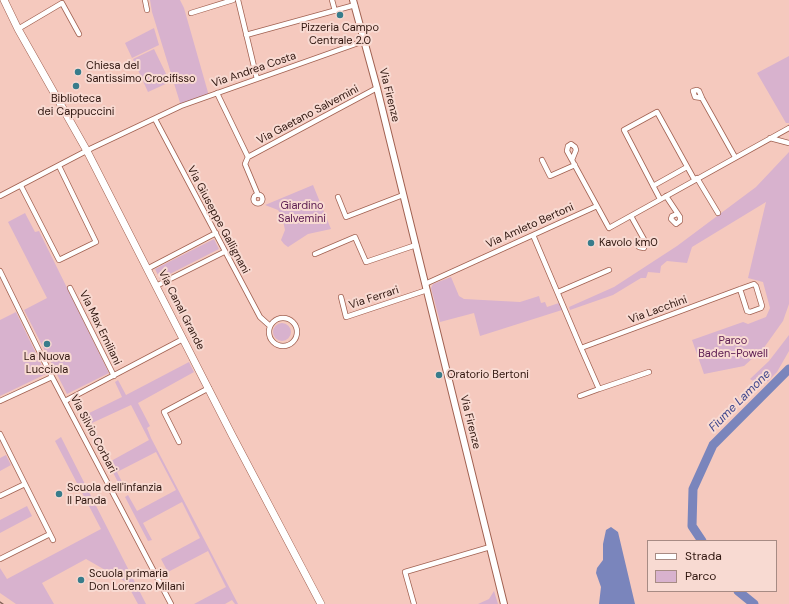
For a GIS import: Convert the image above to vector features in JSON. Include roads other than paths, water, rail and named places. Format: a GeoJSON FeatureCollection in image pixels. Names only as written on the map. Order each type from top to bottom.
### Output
{"type":"FeatureCollection","features":[{"type":"Feature","properties":{"kind":"main road","name":"Via Canal Grande"},"geometry":{"type":"LineString","coordinates":[[1,0],[87,151],[321,604]]}},
{"type":"Feature","properties":{"kind":"main road","name":"Via Canal Grande"},"geometry":{"type":"LineString","coordinates":[[4,0],[10,14]]}},
{"type":"Feature","properties":{"kind":"street"},"geometry":{"type":"LineString","coordinates":[[146,0],[148,10]]}},
{"type":"Feature","properties":{"kind":"street"},"geometry":{"type":"LineString","coordinates":[[191,13],[233,0]]}},
{"type":"Feature","properties":{"kind":"street"},"geometry":{"type":"LineString","coordinates":[[238,0],[257,79]]}},
{"type":"Feature","properties":{"kind":"street"},"geometry":{"type":"LineString","coordinates":[[332,0],[335,11]]}},
{"type":"Feature","properties":{"kind":"street"},"geometry":{"type":"LineString","coordinates":[[18,28],[62,3],[79,34]]}},
{"type":"Feature","properties":{"kind":"street"},"geometry":{"type":"LineString","coordinates":[[246,35],[335,11],[354,3]]}},
{"type":"Feature","properties":{"kind":"street","name":"Via Firenze"},"geometry":{"type":"LineString","coordinates":[[354,3],[377,88],[504,604]]}},
{"type":"Feature","properties":{"kind":"street","name":"Via Andrea Costa"},"geometry":{"type":"LineString","coordinates":[[0,196],[22,186],[87,151],[181,106],[364,41]]}},
{"type":"Feature","properties":{"kind":"street","name":"Via Gaetano Salvemini"},"geometry":{"type":"LineString","coordinates":[[258,195],[245,164],[248,157],[377,88]]}},
{"type":"Feature","properties":{"kind":"street","name":"Via Gaetano Salvemini"},"geometry":{"type":"LineString","coordinates":[[217,93],[248,157]]}},
{"type":"Feature","properties":{"kind":"street"},"geometry":{"type":"LineString","coordinates":[[702,98],[735,157]]}},
{"type":"Feature","properties":{"kind":"street"},"geometry":{"type":"LineString","coordinates":[[660,199],[624,130],[657,112],[687,167],[696,178],[718,213]]}},
{"type":"Feature","properties":{"kind":"street","name":"Via Giuseppe Gallignani"},"geometry":{"type":"LineString","coordinates":[[155,118],[216,233],[224,252],[260,317],[270,326]]}},
{"type":"Feature","properties":{"kind":"street"},"geometry":{"type":"LineString","coordinates":[[572,160],[609,228],[768,138],[789,128]]}},
{"type":"Feature","properties":{"kind":"street"},"geometry":{"type":"LineString","coordinates":[[768,138],[778,139],[789,143]]}},
{"type":"Feature","properties":{"kind":"street"},"geometry":{"type":"LineString","coordinates":[[542,160],[550,176],[575,165]]}},
{"type":"Feature","properties":{"kind":"street"},"geometry":{"type":"LineString","coordinates":[[22,186],[59,260],[96,242],[58,166]]}},
{"type":"Feature","properties":{"kind":"street"},"geometry":{"type":"LineString","coordinates":[[653,186],[687,167]]}},
{"type":"Feature","properties":{"kind":"street"},"geometry":{"type":"LineString","coordinates":[[338,197],[346,217],[403,195]]}},
{"type":"Feature","properties":{"kind":"street"},"geometry":{"type":"LineString","coordinates":[[666,196],[677,214]]}},
{"type":"Feature","properties":{"kind":"street","name":"Via Amleto Bertoni"},"geometry":{"type":"LineString","coordinates":[[426,287],[597,206]]}},
{"type":"Feature","properties":{"kind":"street"},"geometry":{"type":"LineString","coordinates":[[631,216],[644,241]]}},
{"type":"Feature","properties":{"kind":"street"},"geometry":{"type":"LineString","coordinates":[[147,269],[216,233]]}},
{"type":"Feature","properties":{"kind":"street"},"geometry":{"type":"LineString","coordinates":[[533,235],[599,389]]}},
{"type":"Feature","properties":{"kind":"street"},"geometry":{"type":"LineString","coordinates":[[315,254],[355,237],[366,262],[416,245]]}},
{"type":"Feature","properties":{"kind":"street"},"geometry":{"type":"LineString","coordinates":[[156,286],[224,252]]}},
{"type":"Feature","properties":{"kind":"street"},"geometry":{"type":"LineString","coordinates":[[558,292],[609,270]]}},
{"type":"Feature","properties":{"kind":"street","name":"Via Silvio Corbari"},"geometry":{"type":"LineString","coordinates":[[0,271],[52,377],[170,604]]}},
{"type":"Feature","properties":{"kind":"street","name":"Via Lacchini"},"geometry":{"type":"LineString","coordinates":[[581,348],[740,289],[754,284],[762,306],[761,308],[750,312],[747,310],[740,289]]}},
{"type":"Feature","properties":{"kind":"street","name":"Via Ferrari"},"geometry":{"type":"LineString","coordinates":[[341,297],[346,317],[426,287]]}},
{"type":"Feature","properties":{"kind":"street","name":"Via Max Emiliani"},"geometry":{"type":"LineString","coordinates":[[70,288],[114,376]]}},
{"type":"Feature","properties":{"kind":"street","name":"Via Giuseppe Gallignani"},"geometry":{"type":"LineString","coordinates":[[276,319],[289,320],[295,326],[295,339],[288,345],[278,345],[271,339],[269,330],[270,326],[276,319]]}},
{"type":"Feature","properties":{"kind":"street","name":"Via Max Emiliani"},"geometry":{"type":"LineString","coordinates":[[65,401],[183,339]]}},
{"type":"Feature","properties":{"kind":"street"},"geometry":{"type":"LineString","coordinates":[[580,396],[649,372]]}},
{"type":"Feature","properties":{"kind":"street"},"geometry":{"type":"LineString","coordinates":[[0,401],[52,377]]}},
{"type":"Feature","properties":{"kind":"street"},"geometry":{"type":"LineString","coordinates":[[179,442],[164,412],[209,388]]}},
{"type":"Feature","properties":{"kind":"street"},"geometry":{"type":"LineString","coordinates":[[0,434],[53,540]]}},
{"type":"Feature","properties":{"kind":"street"},"geometry":{"type":"LineString","coordinates":[[0,496],[25,484]]}},
{"type":"Feature","properties":{"kind":"street"},"geometry":{"type":"LineString","coordinates":[[0,559],[50,534]]}},
{"type":"Feature","properties":{"kind":"street"},"geometry":{"type":"LineString","coordinates":[[414,604],[405,572],[490,547]]}},
{"type":"Feature","properties":{"kind":"water"},"geometry":{"type":"Polygon","coordinates":[[[611,527],[618,532],[635,604],[599,604],[601,587],[596,573],[597,568],[603,560],[603,544],[606,530],[611,527]]]}},
{"type":"Feature","properties":{"kind":"waterway","name":"Fiume Lamone"},"geometry":{"type":"LineString","coordinates":[[701,540],[692,526],[693,489],[713,445],[789,369]]}},
{"type":"Feature","properties":{"kind":"waterway","name":"Fiume Lamone"},"geometry":{"type":"LineString","coordinates":[[739,592],[754,604]]}},
{"type":"Feature","properties":{"kind":"place","name":"Pizzeria Campo Centrale 2.0"},"geometry":{"type":"Point","coordinates":[340,15]}},
{"type":"Feature","properties":{"kind":"place","name":"Chiesa del Santissimo Crocifisso"},"geometry":{"type":"Point","coordinates":[78,72]}},
{"type":"Feature","properties":{"kind":"place","name":"Biblioteca dei Cappuccini"},"geometry":{"type":"Point","coordinates":[76,86]}},
{"type":"Feature","properties":{"kind":"place","name":"Kavolo km0"},"geometry":{"type":"Point","coordinates":[591,243]}},
{"type":"Feature","properties":{"kind":"place","name":"La Nuova Lucciola"},"geometry":{"type":"Point","coordinates":[47,344]}},
{"type":"Feature","properties":{"kind":"place","name":"Oratorio Bertoni"},"geometry":{"type":"Point","coordinates":[439,375]}},
{"type":"Feature","properties":{"kind":"place","name":"Scuola dell'infanzia Il Panda"},"geometry":{"type":"Point","coordinates":[59,494]}},
{"type":"Feature","properties":{"kind":"place","name":"Scuola primaria Don Lorenzo Milani"},"geometry":{"type":"Point","coordinates":[81,580]}},
{"type":"Feature","properties":{"kind":"park label","name":"Giardino Salvemini"},"geometry":{"type":"Point","coordinates":[302,212]}},
{"type":"Feature","properties":{"kind":"park label","name":"Parco Baden-Powell"},"geometry":{"type":"Point","coordinates":[733,347]}}]}
